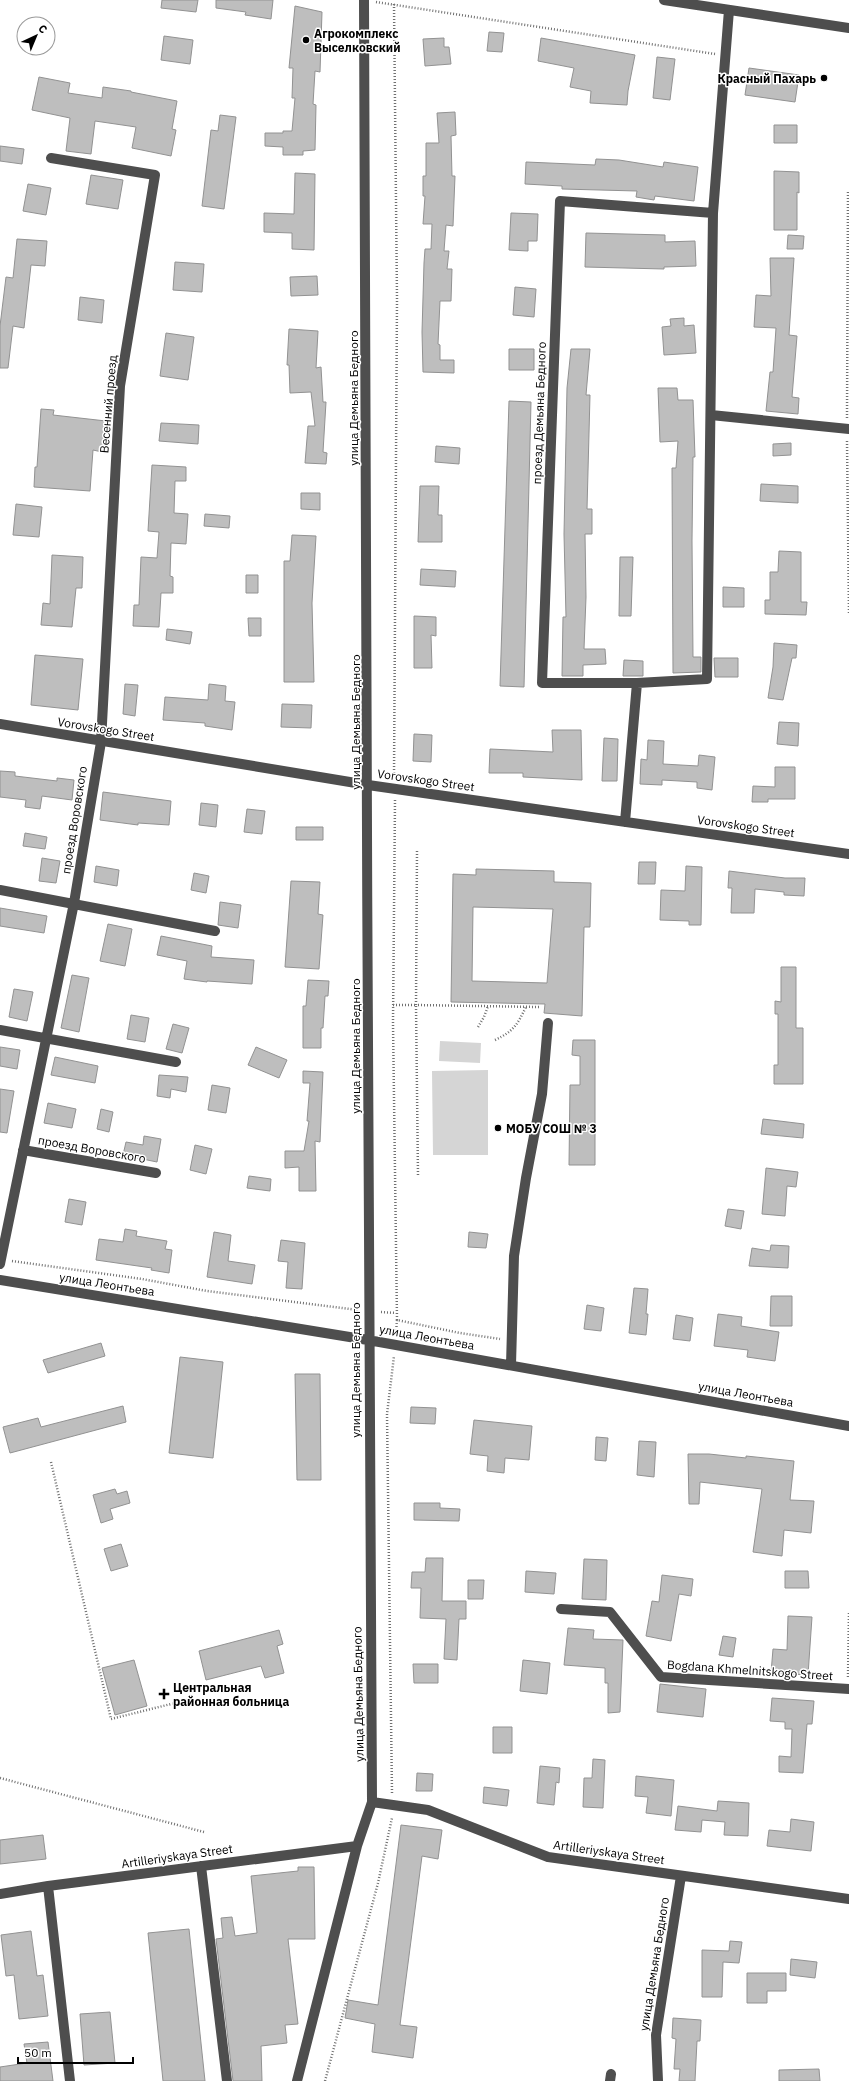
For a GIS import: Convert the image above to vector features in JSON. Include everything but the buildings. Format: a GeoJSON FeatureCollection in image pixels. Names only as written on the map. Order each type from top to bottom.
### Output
{"type":"FeatureCollection","features":[{"type":"Feature","properties":{"kind":"street","name":"улица Демьяна Бедного"},"geometry":{"type":"LineString","coordinates":[[297,2081],[357,1846],[372,1802],[368,1340],[368,785],[364,0]]}},
{"type":"Feature","properties":{"kind":"street"},"geometry":{"type":"LineString","coordinates":[[664,0],[849,28]]}},
{"type":"Feature","properties":{"kind":"street","name":"проезд Демьяна Бедного"},"geometry":{"type":"LineString","coordinates":[[713,213],[560,201],[542,683],[637,683],[707,679],[713,213],[729,10]]}},
{"type":"Feature","properties":{"kind":"street","name":"Весенний проезд"},"geometry":{"type":"LineString","coordinates":[[51,158],[155,175],[120,386],[101,742]]}},
{"type":"Feature","properties":{"kind":"street"},"geometry":{"type":"LineString","coordinates":[[711,415],[848,429]]}},
{"type":"Feature","properties":{"kind":"street"},"geometry":{"type":"LineString","coordinates":[[625,822],[637,683]]}},
{"type":"Feature","properties":{"kind":"street","name":"Vorovskogo Street"},"geometry":{"type":"LineString","coordinates":[[0,724],[101,742],[368,785],[849,854]]}},
{"type":"Feature","properties":{"kind":"street","name":"проезд Воровского"},"geometry":{"type":"LineString","coordinates":[[1,1262],[74,903],[101,742]]}},
{"type":"Feature","properties":{"kind":"street"},"geometry":{"type":"LineString","coordinates":[[0,890],[215,931]]}},
{"type":"Feature","properties":{"kind":"street"},"geometry":{"type":"LineString","coordinates":[[511,1365],[514,1256],[542,1094],[548,1023]]}},
{"type":"Feature","properties":{"kind":"street"},"geometry":{"type":"LineString","coordinates":[[0,1030],[46,1040],[176,1062]]}},
{"type":"Feature","properties":{"kind":"street","name":"проезд Воровского"},"geometry":{"type":"LineString","coordinates":[[23,1150],[156,1173]]}},
{"type":"Feature","properties":{"kind":"street","name":"улица Леонтьева"},"geometry":{"type":"LineString","coordinates":[[0,1280],[368,1340],[849,1426]]}},
{"type":"Feature","properties":{"kind":"street","name":"Bogdana Khmelnitskogo Street"},"geometry":{"type":"LineString","coordinates":[[561,1609],[610,1612],[660,1677],[849,1689]]}},
{"type":"Feature","properties":{"kind":"street","name":"Artilleriyskaya Street"},"geometry":{"type":"LineString","coordinates":[[372,1802],[428,1810],[548,1857],[849,1899]]}},
{"type":"Feature","properties":{"kind":"street","name":"Artilleriyskaya Street"},"geometry":{"type":"LineString","coordinates":[[0,1894],[48,1886],[357,1846]]}},
{"type":"Feature","properties":{"kind":"street"},"geometry":{"type":"LineString","coordinates":[[201,1866],[227,2081]]}},
{"type":"Feature","properties":{"kind":"street","name":"улица Демьяна Бедного"},"geometry":{"type":"LineString","coordinates":[[658,2081],[656,2035],[681,1876]]}},
{"type":"Feature","properties":{"kind":"street"},"geometry":{"type":"LineString","coordinates":[[48,1886],[70,2081]]}},
{"type":"Feature","properties":{"kind":"path"},"geometry":{"type":"LineString","coordinates":[[364,0],[726,56]]}},
{"type":"Feature","properties":{"kind":"path"},"geometry":{"type":"LineString","coordinates":[[394,4],[397,291],[394,558],[395,789],[393,1005],[396,1313],[397,1320],[460,1333],[512,1340]]}},
{"type":"Feature","properties":{"kind":"path"},"geometry":{"type":"LineString","coordinates":[[848,192],[849,614]]}},
{"type":"Feature","properties":{"kind":"path"},"geometry":{"type":"LineString","coordinates":[[417,851],[416,1004],[418,1176]]}},
{"type":"Feature","properties":{"kind":"path"},"geometry":{"type":"LineString","coordinates":[[393,1005],[416,1004],[539,1007]]}},
{"type":"Feature","properties":{"kind":"path"},"geometry":{"type":"LineString","coordinates":[[478,1027],[488,1006]]}},
{"type":"Feature","properties":{"kind":"path"},"geometry":{"type":"LineString","coordinates":[[495,1040],[509,1034],[518,1024],[526,1007]]}},
{"type":"Feature","properties":{"kind":"path"},"geometry":{"type":"LineString","coordinates":[[1,1262],[142,1279],[207,1291],[368,1312],[396,1313]]}},
{"type":"Feature","properties":{"kind":"path"},"geometry":{"type":"LineString","coordinates":[[51,1462],[111,1719],[195,1698]]}},
{"type":"Feature","properties":{"kind":"path"},"geometry":{"type":"LineString","coordinates":[[849,1611],[849,1689]]}},
{"type":"Feature","properties":{"kind":"path"},"geometry":{"type":"LineString","coordinates":[[0,1778],[204,1832]]}},
{"type":"Feature","properties":{"kind":"shaded area"},"geometry":{"type":"Polygon","coordinates":[[[440,1041],[481,1043],[480,1063],[439,1061],[440,1041]]]}},
{"type":"Feature","properties":{"kind":"shaded area"},"geometry":{"type":"Polygon","coordinates":[[[488,1070],[488,1155],[433,1155],[432,1071],[488,1070]]]}},
{"type":"Feature","properties":{"kind":"place","name":"Агрокомплекс Выселковский"},"geometry":{"type":"Point","coordinates":[306,40]}},
{"type":"Feature","properties":{"kind":"place","name":"Красный Пахарь"},"geometry":{"type":"Point","coordinates":[824,78]}},
{"type":"Feature","properties":{"kind":"place","name":"МОБУ СОШ № 3"},"geometry":{"type":"Point","coordinates":[498,1128]}},
{"type":"Feature","properties":{"kind":"place","name":"Центральная районная больница"},"geometry":{"type":"Point","coordinates":[164,1694]}}]}
